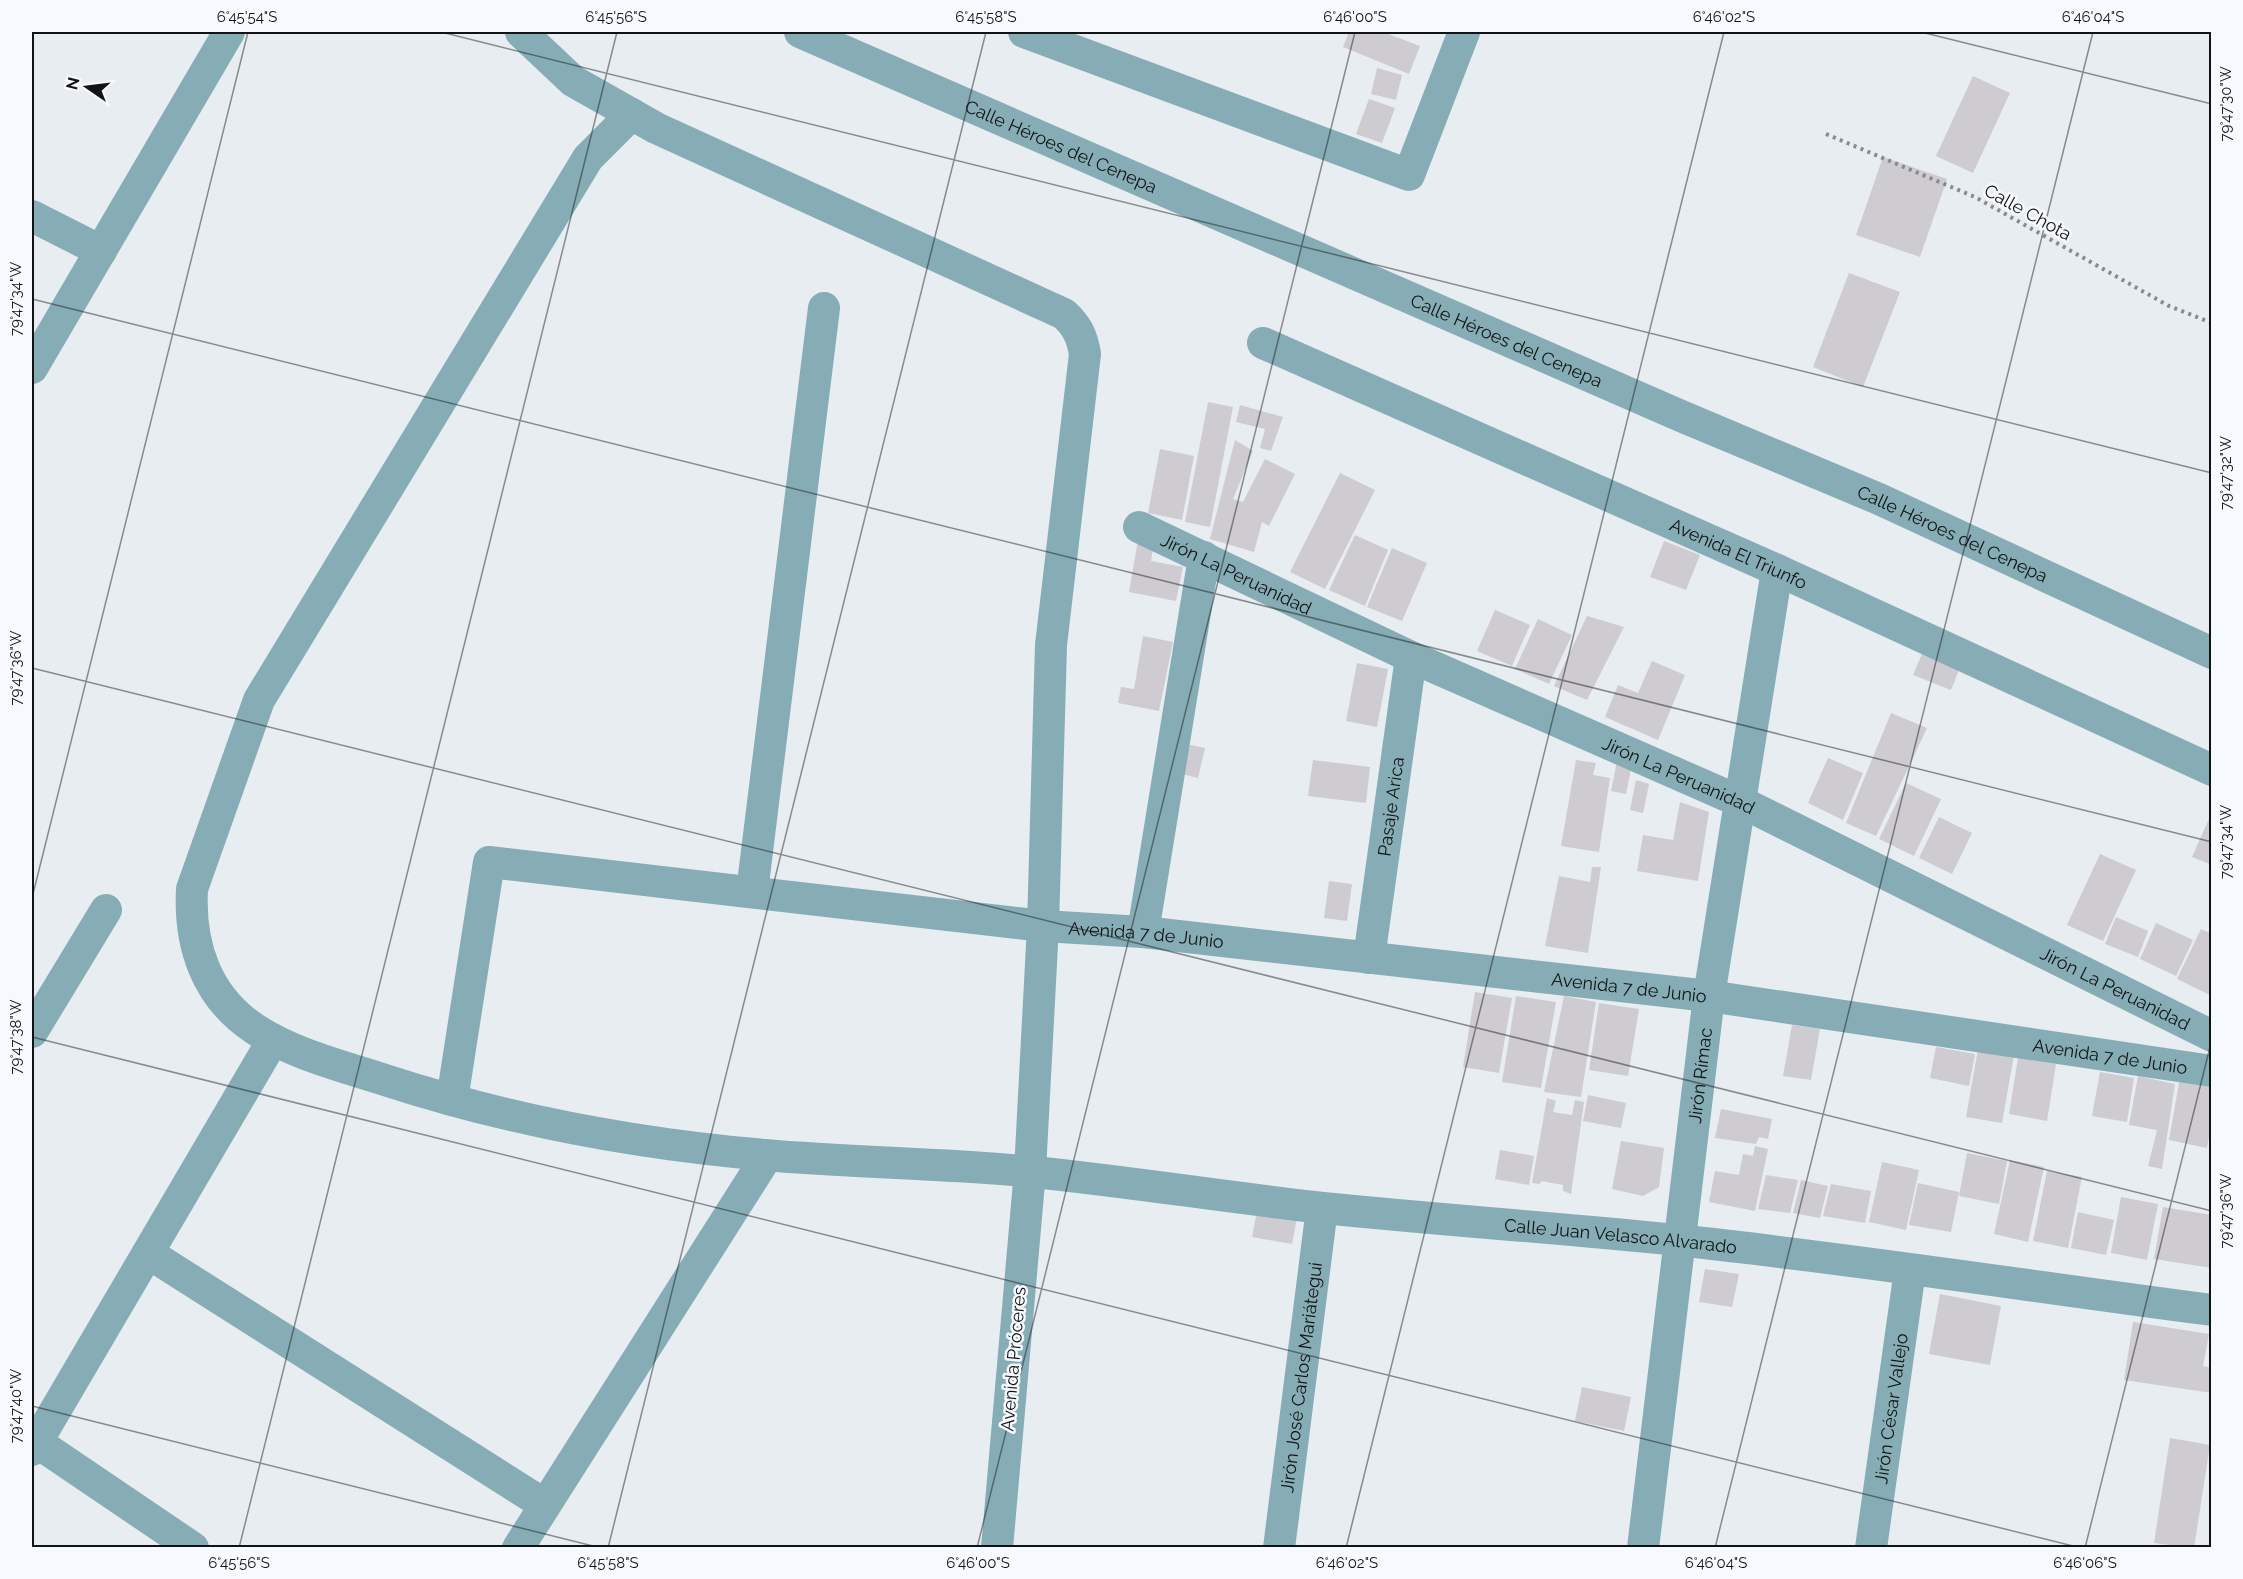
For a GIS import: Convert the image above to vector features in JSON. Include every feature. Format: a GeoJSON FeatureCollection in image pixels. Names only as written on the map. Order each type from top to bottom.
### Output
{"type":"FeatureCollection","features":[{"type":"Feature","properties":{"kind":"street"},"geometry":{"type":"LineString","coordinates":[[32,368],[229,32]]}},
{"type":"Feature","properties":{"kind":"street","name":"Avenida Próceres"},"geometry":{"type":"LineString","coordinates":[[520,32],[573,81],[632,114],[1064,314],[1074,324],[1082,338],[1085,354],[1052,645],[1043,926],[1030,1171],[997,1548]]}},
{"type":"Feature","properties":{"kind":"street","name":"Calle Héroes del Cenepa"},"geometry":{"type":"LineString","coordinates":[[800,32],[1659,407],[1879,500],[2211,653]]}},
{"type":"Feature","properties":{"kind":"street"},"geometry":{"type":"LineString","coordinates":[[1024,32],[1071,40],[1409,175],[1464,32]]}},
{"type":"Feature","properties":{"kind":"street","name":"Calle Juan Velasco Alvarado"},"geometry":{"type":"LineString","coordinates":[[632,114],[588,158],[259,700],[192,889],[190,916],[194,943],[203,968],[216,992],[232,1011],[251,1027],[273,1040],[339,1065],[452,1100],[582,1130],[668,1145],[767,1156],[1030,1171],[1322,1208],[1680,1240],[2211,1310]]}},
{"type":"Feature","properties":{"kind":"street"},"geometry":{"type":"LineString","coordinates":[[32,216],[101,251]]}},
{"type":"Feature","properties":{"kind":"street"},"geometry":{"type":"LineString","coordinates":[[752,892],[824,308]]}},
{"type":"Feature","properties":{"kind":"street","name":"Avenida El Triunfo"},"geometry":{"type":"LineString","coordinates":[[1263,343],[1776,570],[2211,770]]}},
{"type":"Feature","properties":{"kind":"street","name":"Jirón La Peruanidad"},"geometry":{"type":"LineString","coordinates":[[1139,527],[1412,657],[1739,801],[2211,1036]]}},
{"type":"Feature","properties":{"kind":"street"},"geometry":{"type":"LineString","coordinates":[[1143,932],[1204,557]]}},
{"type":"Feature","properties":{"kind":"street","name":"Jirón Rímac"},"geometry":{"type":"LineString","coordinates":[[1643,1548],[1709,996],[1776,570]]}},
{"type":"Feature","properties":{"kind":"street","name":"Pasaje Arica"},"geometry":{"type":"LineString","coordinates":[[1369,958],[1412,657]]}},
{"type":"Feature","properties":{"kind":"street","name":"Avenida 7 de Junio"},"geometry":{"type":"LineString","coordinates":[[452,1100],[489,862],[1043,926],[1143,932],[1709,996],[2211,1071]]}},
{"type":"Feature","properties":{"kind":"street"},"geometry":{"type":"LineString","coordinates":[[32,1032],[106,910]]}},
{"type":"Feature","properties":{"kind":"street"},"geometry":{"type":"LineString","coordinates":[[193,1548],[33,1444],[273,1040]]}},
{"type":"Feature","properties":{"kind":"street"},"geometry":{"type":"LineString","coordinates":[[518,1548],[767,1156]]}},
{"type":"Feature","properties":{"kind":"street","name":"Jirón José Carlos Mariátegui"},"geometry":{"type":"LineString","coordinates":[[1279,1548],[1322,1208]]}},
{"type":"Feature","properties":{"kind":"street"},"geometry":{"type":"LineString","coordinates":[[148,1253],[545,1505]]}},
{"type":"Feature","properties":{"kind":"street","name":"Jirón César Vallejo"},"geometry":{"type":"LineString","coordinates":[[1871,1548],[1910,1270]]}},
{"type":"Feature","properties":{"kind":"path","name":"Calle Chota"},"geometry":{"type":"LineString","coordinates":[[1826,134],[1975,197],[2169,306],[2211,323]]}},
{"type":"Feature","properties":{"kind":"building"},"geometry":{"type":"Polygon","coordinates":[[[1349,32],[1383,32],[1420,46],[1409,74],[1343,47],[1349,32]]]}},
{"type":"Feature","properties":{"kind":"building"},"geometry":{"type":"Polygon","coordinates":[[[1377,68],[1402,75],[1396,100],[1371,94],[1377,68]]]}},
{"type":"Feature","properties":{"kind":"building"},"geometry":{"type":"Polygon","coordinates":[[[1973,76],[2010,93],[1973,173],[1936,156],[1973,76]]]}},
{"type":"Feature","properties":{"kind":"building"},"geometry":{"type":"Polygon","coordinates":[[[1369,99],[1395,108],[1382,143],[1356,134],[1369,99]]]}},
{"type":"Feature","properties":{"kind":"building"},"geometry":{"type":"Polygon","coordinates":[[[1883,157],[1947,179],[1920,257],[1856,235],[1883,157]]]}},
{"type":"Feature","properties":{"kind":"building"},"geometry":{"type":"Polygon","coordinates":[[[1849,273],[1900,292],[1863,387],[1813,367],[1849,273]]]}},
{"type":"Feature","properties":{"kind":"building"},"geometry":{"type":"Polygon","coordinates":[[[1208,402],[1233,407],[1210,527],[1185,522],[1208,402]]]}},
{"type":"Feature","properties":{"kind":"building"},"geometry":{"type":"Polygon","coordinates":[[[1240,405],[1283,417],[1271,451],[1260,448],[1265,429],[1236,422],[1240,405]]]}},
{"type":"Feature","properties":{"kind":"building"},"geometry":{"type":"Polygon","coordinates":[[[1235,440],[1253,451],[1233,499],[1243,502],[1265,459],[1295,474],[1269,526],[1262,522],[1254,552],[1210,539],[1235,440]]]}},
{"type":"Feature","properties":{"kind":"building"},"geometry":{"type":"Polygon","coordinates":[[[1160,449],[1194,456],[1182,520],[1148,513],[1160,449]]]}},
{"type":"Feature","properties":{"kind":"building"},"geometry":{"type":"Polygon","coordinates":[[[1340,473],[1375,490],[1325,589],[1290,572],[1340,473]]]}},
{"type":"Feature","properties":{"kind":"building"},"geometry":{"type":"Polygon","coordinates":[[[1139,534],[1155,537],[1151,561],[1183,567],[1176,601],[1129,592],[1139,534]]]}},
{"type":"Feature","properties":{"kind":"building"},"geometry":{"type":"Polygon","coordinates":[[[1355,535],[1388,550],[1365,606],[1329,590],[1355,535]]]}},
{"type":"Feature","properties":{"kind":"building"},"geometry":{"type":"Polygon","coordinates":[[[1664,541],[1700,555],[1686,590],[1650,577],[1664,541]]]}},
{"type":"Feature","properties":{"kind":"building"},"geometry":{"type":"Polygon","coordinates":[[[1392,548],[1427,563],[1402,621],[1367,607],[1392,548]]]}},
{"type":"Feature","properties":{"kind":"building"},"geometry":{"type":"Polygon","coordinates":[[[1495,610],[1530,625],[1512,666],[1477,651],[1495,610]]]}},
{"type":"Feature","properties":{"kind":"building"},"geometry":{"type":"Polygon","coordinates":[[[1587,616],[1624,627],[1587,700],[1554,686],[1587,616]]]}},
{"type":"Feature","properties":{"kind":"building"},"geometry":{"type":"Polygon","coordinates":[[[1538,619],[1572,635],[1549,684],[1515,669],[1538,619]]]}},
{"type":"Feature","properties":{"kind":"building"},"geometry":{"type":"Polygon","coordinates":[[[1143,636],[1173,642],[1159,711],[1118,703],[1121,687],[1134,689],[1143,636]]]}},
{"type":"Feature","properties":{"kind":"building"},"geometry":{"type":"Polygon","coordinates":[[[1924,649],[1961,665],[1951,690],[1913,675],[1924,649]]]}},
{"type":"Feature","properties":{"kind":"building"},"geometry":{"type":"Polygon","coordinates":[[[1652,661],[1685,675],[1658,740],[1605,717],[1618,685],[1638,693],[1652,661]]]}},
{"type":"Feature","properties":{"kind":"building"},"geometry":{"type":"Polygon","coordinates":[[[1357,663],[1388,669],[1377,727],[1346,721],[1357,663]]]}},
{"type":"Feature","properties":{"kind":"building"},"geometry":{"type":"Polygon","coordinates":[[[1891,713],[1927,728],[1876,836],[1846,823],[1891,713]]]}},
{"type":"Feature","properties":{"kind":"building"},"geometry":{"type":"Polygon","coordinates":[[[1181,743],[1205,748],[1198,778],[1174,772],[1181,743]]]}},
{"type":"Feature","properties":{"kind":"building"},"geometry":{"type":"Polygon","coordinates":[[[1828,758],[1863,773],[1843,820],[1808,803],[1828,758]]]}},
{"type":"Feature","properties":{"kind":"building"},"geometry":{"type":"Polygon","coordinates":[[[1313,760],[1370,767],[1366,803],[1308,796],[1313,760]]]}},
{"type":"Feature","properties":{"kind":"building"},"geometry":{"type":"Polygon","coordinates":[[[1576,760],[1596,763],[1593,775],[1610,778],[1599,852],[1561,846],[1576,760]]]}},
{"type":"Feature","properties":{"kind":"building"},"geometry":{"type":"Polygon","coordinates":[[[1617,761],[1632,764],[1626,794],[1611,791],[1617,761]]]}},
{"type":"Feature","properties":{"kind":"building"},"geometry":{"type":"Polygon","coordinates":[[[1636,780],[1649,784],[1643,813],[1630,810],[1636,780]]]}},
{"type":"Feature","properties":{"kind":"building"},"geometry":{"type":"Polygon","coordinates":[[[1906,783],[1941,799],[1914,856],[1879,839],[1906,783]]]}},
{"type":"Feature","properties":{"kind":"building"},"geometry":{"type":"Polygon","coordinates":[[[1680,802],[1709,812],[1698,881],[1637,871],[1643,835],[1673,840],[1680,802]]]}},
{"type":"Feature","properties":{"kind":"building"},"geometry":{"type":"Polygon","coordinates":[[[2212,812],[2212,865],[2192,857],[2212,812]]]}},
{"type":"Feature","properties":{"kind":"building"},"geometry":{"type":"Polygon","coordinates":[[[1939,817],[1972,833],[1952,874],[1919,858],[1939,817]]]}},
{"type":"Feature","properties":{"kind":"building"},"geometry":{"type":"Polygon","coordinates":[[[2100,854],[2136,870],[2103,941],[2067,925],[2100,854]]]}},
{"type":"Feature","properties":{"kind":"building"},"geometry":{"type":"Polygon","coordinates":[[[1592,867],[1601,867],[1588,953],[1545,946],[1559,876],[1590,882],[1592,867]]]}},
{"type":"Feature","properties":{"kind":"building"},"geometry":{"type":"Polygon","coordinates":[[[1329,881],[1352,884],[1347,921],[1324,918],[1329,881]]]}},
{"type":"Feature","properties":{"kind":"building"},"geometry":{"type":"Polygon","coordinates":[[[2116,917],[2148,931],[2138,957],[2105,944],[2116,917]]]}},
{"type":"Feature","properties":{"kind":"building"},"geometry":{"type":"Polygon","coordinates":[[[2156,923],[2193,940],[2176,976],[2140,959],[2156,923]]]}},
{"type":"Feature","properties":{"kind":"building"},"geometry":{"type":"Polygon","coordinates":[[[2201,929],[2212,934],[2212,996],[2177,979],[2201,929]]]}},
{"type":"Feature","properties":{"kind":"building"},"geometry":{"type":"Polygon","coordinates":[[[1475,992],[1512,998],[1499,1073],[1463,1067],[1475,992]]]}},
{"type":"Feature","properties":{"kind":"building"},"geometry":{"type":"Polygon","coordinates":[[[1516,996],[1556,1002],[1541,1088],[1502,1082],[1516,996]]]}},
{"type":"Feature","properties":{"kind":"building"},"geometry":{"type":"Polygon","coordinates":[[[1564,996],[1596,1002],[1581,1097],[1544,1092],[1564,996]]]}},
{"type":"Feature","properties":{"kind":"building"},"geometry":{"type":"Polygon","coordinates":[[[1599,1003],[1639,1009],[1628,1076],[1589,1070],[1599,1003]]]}},
{"type":"Feature","properties":{"kind":"building"},"geometry":{"type":"Polygon","coordinates":[[[1792,1025],[1820,1029],[1811,1080],[1783,1076],[1792,1025]]]}},
{"type":"Feature","properties":{"kind":"building"},"geometry":{"type":"Polygon","coordinates":[[[1936,1047],[1975,1054],[1969,1086],[1930,1078],[1936,1047]]]}},
{"type":"Feature","properties":{"kind":"building"},"geometry":{"type":"Polygon","coordinates":[[[1978,1049],[2014,1055],[2002,1123],[1966,1117],[1978,1049]]]}},
{"type":"Feature","properties":{"kind":"building"},"geometry":{"type":"Polygon","coordinates":[[[2018,1058],[2056,1064],[2047,1121],[2009,1114],[2018,1058]]]}},
{"type":"Feature","properties":{"kind":"building"},"geometry":{"type":"Polygon","coordinates":[[[2100,1072],[2134,1078],[2127,1122],[2092,1116],[2100,1072]]]}},
{"type":"Feature","properties":{"kind":"building"},"geometry":{"type":"Polygon","coordinates":[[[2138,1076],[2175,1084],[2162,1169],[2148,1166],[2157,1130],[2129,1125],[2138,1076]]]}},
{"type":"Feature","properties":{"kind":"building"},"geometry":{"type":"Polygon","coordinates":[[[2180,1077],[2212,1084],[2212,1118],[2207,1148],[2169,1140],[2180,1077]]]}},
{"type":"Feature","properties":{"kind":"building"},"geometry":{"type":"Polygon","coordinates":[[[1588,1095],[1626,1103],[1621,1128],[1583,1121],[1588,1095]]]}},
{"type":"Feature","properties":{"kind":"building"},"geometry":{"type":"Polygon","coordinates":[[[1547,1098],[1556,1101],[1553,1112],[1572,1115],[1575,1100],[1584,1102],[1571,1194],[1563,1191],[1563,1185],[1541,1181],[1540,1184],[1532,1183],[1547,1098]]]}},
{"type":"Feature","properties":{"kind":"building"},"geometry":{"type":"Polygon","coordinates":[[[1721,1109],[1772,1119],[1768,1139],[1759,1137],[1756,1144],[1715,1138],[1721,1109]]]}},
{"type":"Feature","properties":{"kind":"building"},"geometry":{"type":"Polygon","coordinates":[[[1621,1141],[1664,1148],[1659,1187],[1643,1196],[1612,1189],[1621,1141]]]}},
{"type":"Feature","properties":{"kind":"building"},"geometry":{"type":"Polygon","coordinates":[[[1755,1146],[1768,1149],[1755,1211],[1709,1202],[1715,1171],[1739,1175],[1743,1154],[1753,1156],[1755,1146]]]}},
{"type":"Feature","properties":{"kind":"building"},"geometry":{"type":"Polygon","coordinates":[[[1500,1150],[1534,1156],[1529,1185],[1495,1179],[1500,1150]]]}},
{"type":"Feature","properties":{"kind":"building"},"geometry":{"type":"Polygon","coordinates":[[[1967,1153],[2007,1161],[1999,1204],[1959,1196],[1967,1153]]]}},
{"type":"Feature","properties":{"kind":"building"},"geometry":{"type":"Polygon","coordinates":[[[2010,1160],[2044,1167],[2028,1242],[1994,1234],[2010,1160]]]}},
{"type":"Feature","properties":{"kind":"building"},"geometry":{"type":"Polygon","coordinates":[[[1882,1162],[1919,1170],[1906,1230],[1869,1222],[1882,1162]]]}},
{"type":"Feature","properties":{"kind":"building"},"geometry":{"type":"Polygon","coordinates":[[[2047,1171],[2082,1177],[2068,1248],[2033,1241],[2047,1171]]]}},
{"type":"Feature","properties":{"kind":"building"},"geometry":{"type":"Polygon","coordinates":[[[1766,1175],[1798,1180],[1790,1213],[1758,1209],[1766,1175]]]}},
{"type":"Feature","properties":{"kind":"building"},"geometry":{"type":"Polygon","coordinates":[[[1801,1180],[1828,1186],[1820,1218],[1793,1213],[1801,1180]]]}},
{"type":"Feature","properties":{"kind":"building"},"geometry":{"type":"Polygon","coordinates":[[[1918,1183],[1959,1192],[1951,1232],[1909,1225],[1918,1183]]]}},
{"type":"Feature","properties":{"kind":"building"},"geometry":{"type":"Polygon","coordinates":[[[1831,1184],[1871,1191],[1865,1223],[1823,1216],[1831,1184]]]}},
{"type":"Feature","properties":{"kind":"building"},"geometry":{"type":"Polygon","coordinates":[[[2121,1197],[2158,1204],[2147,1260],[2111,1253],[2121,1197]]]}},
{"type":"Feature","properties":{"kind":"building"},"geometry":{"type":"Polygon","coordinates":[[[2163,1207],[2212,1215],[2212,1268],[2154,1259],[2163,1207]]]}},
{"type":"Feature","properties":{"kind":"building"},"geometry":{"type":"Polygon","coordinates":[[[1257,1211],[1297,1218],[1292,1244],[1252,1237],[1257,1211]]]}},
{"type":"Feature","properties":{"kind":"building"},"geometry":{"type":"Polygon","coordinates":[[[2078,1212],[2114,1220],[2106,1255],[2071,1248],[2078,1212]]]}},
{"type":"Feature","properties":{"kind":"building"},"geometry":{"type":"Polygon","coordinates":[[[1705,1269],[1739,1274],[1732,1307],[1699,1302],[1705,1269]]]}},
{"type":"Feature","properties":{"kind":"building"},"geometry":{"type":"Polygon","coordinates":[[[1940,1294],[2001,1306],[1990,1365],[1929,1354],[1940,1294]]]}},
{"type":"Feature","properties":{"kind":"building"},"geometry":{"type":"Polygon","coordinates":[[[2133,1322],[2209,1334],[2203,1366],[2212,1368],[2212,1393],[2124,1380],[2133,1322]]]}},
{"type":"Feature","properties":{"kind":"building"},"geometry":{"type":"Polygon","coordinates":[[[1582,1387],[1631,1397],[1624,1431],[1575,1421],[1582,1387]]]}},
{"type":"Feature","properties":{"kind":"building"},"geometry":{"type":"Polygon","coordinates":[[[2170,1438],[2210,1445],[2194,1548],[2154,1543],[2170,1438]]]}}]}
